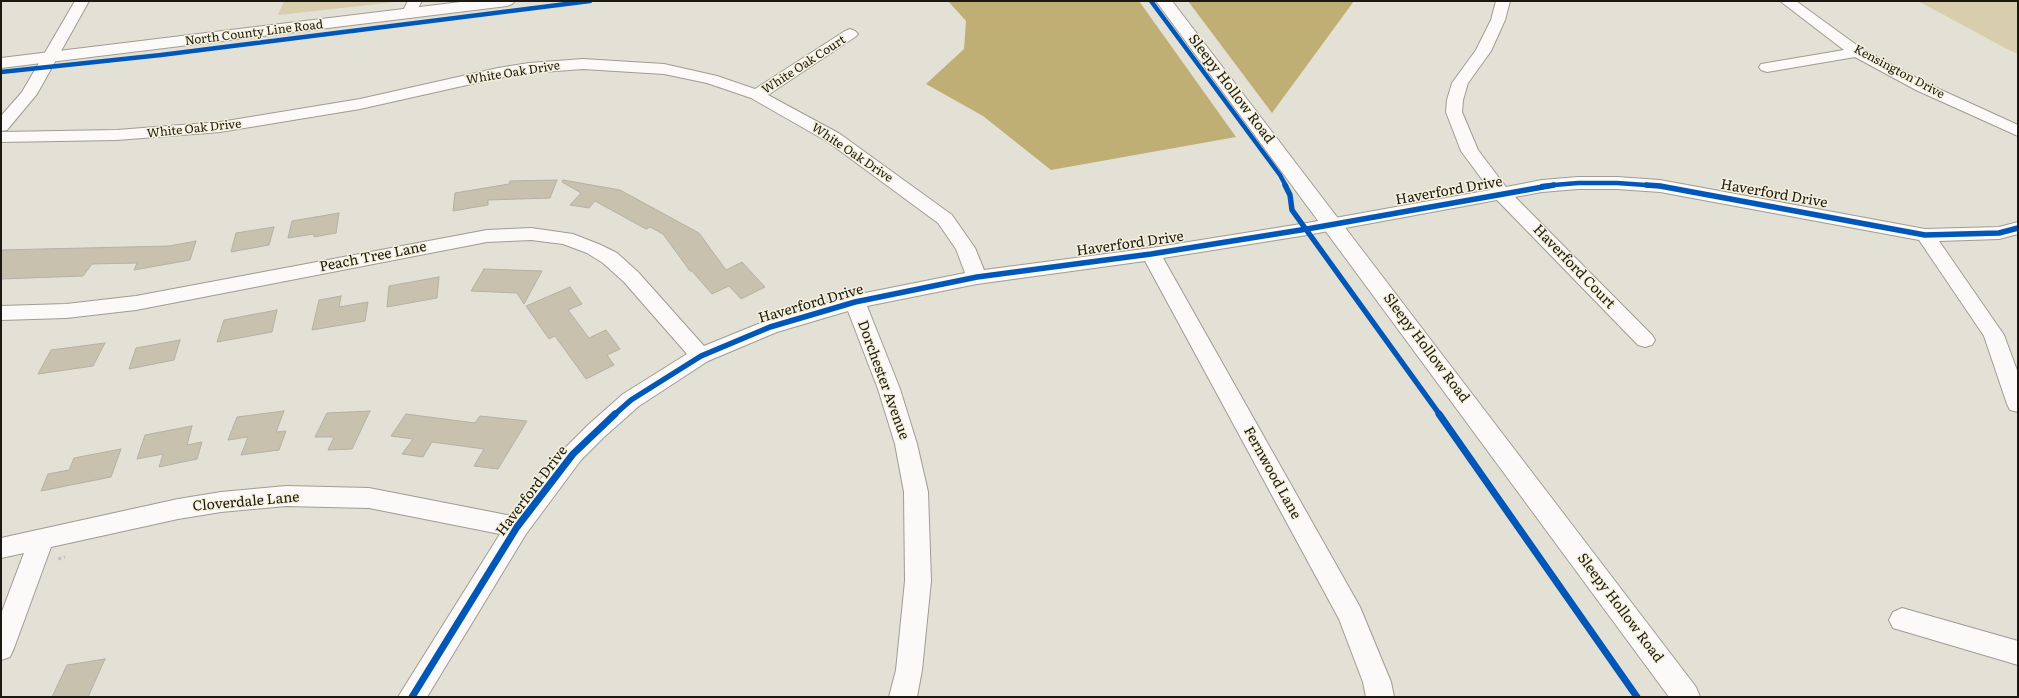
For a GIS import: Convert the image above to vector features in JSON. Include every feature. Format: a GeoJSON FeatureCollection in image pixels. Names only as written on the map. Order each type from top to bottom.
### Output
{"type":"FeatureCollection","features":[{"type":"Feature","properties":{"kind":"street"},"geometry":{"type":"LineString","coordinates":[[1,126],[29,94],[51,58],[82,1]]}},
{"type":"Feature","properties":{"kind":"street","name":"North County Line Road"},"geometry":{"type":"LineString","coordinates":[[1,63],[51,58],[411,7],[507,1]]}},
{"type":"Feature","properties":{"kind":"street","name":"Sleepy Hollow Road"},"geometry":{"type":"LineString","coordinates":[[1164,1],[1334,225],[1686,697]]}},
{"type":"Feature","properties":{"kind":"street"},"geometry":{"type":"LineString","coordinates":[[1502,194],[1470,151],[1454,112],[1455,100],[1460,83],[1483,51],[1498,20],[1504,1]]}},
{"type":"Feature","properties":{"kind":"street","name":"Kensington Drive"},"geometry":{"type":"LineString","coordinates":[[1787,1],[1857,52],[1922,87],[2018,131]]}},
{"type":"Feature","properties":{"kind":"street","name":"White Oak Court"},"geometry":{"type":"LineString","coordinates":[[757,95],[850,34]]}},
{"type":"Feature","properties":{"kind":"street"},"geometry":{"type":"LineString","coordinates":[[1768,67],[1857,52]]}},
{"type":"Feature","properties":{"kind":"street","name":"White Oak Drive"},"geometry":{"type":"LineString","coordinates":[[1,137],[86,137],[220,127],[277,119],[360,104],[498,73],[563,65],[610,64],[664,69],[711,79],[757,95],[834,138],[937,211],[958,235],[970,258],[977,277]]}},
{"type":"Feature","properties":{"kind":"street","name":"Haverford Drive"},"geometry":{"type":"LineString","coordinates":[[412,697],[517,527],[573,454],[631,400],[701,356],[770,326],[855,302],[977,277],[1151,254],[1334,225],[1542,186],[1578,183],[1617,183],[1660,186],[1925,235],[1999,233],[2018,228]]}},
{"type":"Feature","properties":{"kind":"street","name":"Haverford Court"},"geometry":{"type":"LineString","coordinates":[[1502,194],[1645,340]]}},
{"type":"Feature","properties":{"kind":"street","name":"Peach Tree Lane"},"geometry":{"type":"LineString","coordinates":[[1,313],[66,311],[130,304],[487,236],[531,234],[566,238],[594,249],[610,258],[631,277],[701,356]]}},
{"type":"Feature","properties":{"kind":"street"},"geometry":{"type":"LineString","coordinates":[[1925,235],[1994,335],[2018,404]]}},
{"type":"Feature","properties":{"kind":"street","name":"Fernwood Lane"},"geometry":{"type":"LineString","coordinates":[[1151,254],[1351,615],[1377,682],[1380,697]]}},
{"type":"Feature","properties":{"kind":"street","name":"Dorchester Avenue"},"geometry":{"type":"LineString","coordinates":[[855,302],[889,389],[906,444],[916,492],[918,581],[909,670],[903,697]]}},
{"type":"Feature","properties":{"kind":"street","name":"Cloverdale Lane"},"geometry":{"type":"LineString","coordinates":[[1,548],[185,508],[221,502],[286,496],[369,498],[517,527]]}},
{"type":"Feature","properties":{"kind":"street"},"geometry":{"type":"LineString","coordinates":[[1,648],[42,539]]}},
{"type":"Feature","properties":{"kind":"street"},"geometry":{"type":"LineString","coordinates":[[1902,620],[2018,653]]}},
{"type":"Feature","properties":{"kind":"shaded area"},"geometry":{"type":"Polygon","coordinates":[[[284,1],[405,1],[278,15],[284,1]]]}},
{"type":"Feature","properties":{"kind":"shaded area"},"geometry":{"type":"Polygon","coordinates":[[[948,1],[1139,1],[1236,137],[1051,170],[983,116],[926,84],[964,49],[966,21],[948,1]]]}},
{"type":"Feature","properties":{"kind":"shaded area"},"geometry":{"type":"Polygon","coordinates":[[[1188,1],[1354,1],[1272,113],[1188,1]]]}},
{"type":"Feature","properties":{"kind":"shaded area"},"geometry":{"type":"Polygon","coordinates":[[[1918,1],[2018,1],[2018,54],[2007,49],[1918,1]]]}},
{"type":"Feature","properties":{"kind":"building"},"geometry":{"type":"Polygon","coordinates":[[[557,180],[550,198],[488,200],[488,205],[453,211],[455,193],[509,184],[510,181],[557,180]]]}},
{"type":"Feature","properties":{"kind":"building"},"geometry":{"type":"Polygon","coordinates":[[[563,180],[620,190],[699,233],[726,270],[742,262],[765,287],[741,299],[729,286],[712,294],[692,271],[690,271],[663,234],[650,227],[646,229],[595,201],[589,208],[570,205],[581,193],[562,182],[563,180]]]}},
{"type":"Feature","properties":{"kind":"building"},"geometry":{"type":"Polygon","coordinates":[[[339,213],[336,233],[314,237],[314,234],[288,238],[292,221],[339,213]]]}},
{"type":"Feature","properties":{"kind":"building"},"geometry":{"type":"Polygon","coordinates":[[[274,227],[269,245],[231,252],[236,233],[274,227]]]}},
{"type":"Feature","properties":{"kind":"building"},"geometry":{"type":"Polygon","coordinates":[[[196,241],[190,260],[134,270],[137,263],[92,264],[83,276],[1,279],[1,250],[169,246],[196,241]]]}},
{"type":"Feature","properties":{"kind":"building"},"geometry":{"type":"Polygon","coordinates":[[[484,269],[542,271],[524,304],[517,293],[471,291],[484,269]]]}},
{"type":"Feature","properties":{"kind":"building"},"geometry":{"type":"Polygon","coordinates":[[[439,277],[437,298],[387,307],[389,286],[439,277]]]}},
{"type":"Feature","properties":{"kind":"building"},"geometry":{"type":"Polygon","coordinates":[[[570,287],[582,304],[568,310],[589,338],[606,330],[620,349],[607,355],[614,365],[586,379],[555,336],[549,339],[526,306],[570,287]]]}},
{"type":"Feature","properties":{"kind":"building"},"geometry":{"type":"Polygon","coordinates":[[[341,296],[339,307],[368,302],[365,321],[312,330],[319,300],[341,296]]]}},
{"type":"Feature","properties":{"kind":"building"},"geometry":{"type":"Polygon","coordinates":[[[277,310],[272,332],[217,342],[224,320],[277,310]]]}},
{"type":"Feature","properties":{"kind":"building"},"geometry":{"type":"Polygon","coordinates":[[[180,340],[174,360],[129,369],[136,348],[180,340]]]}},
{"type":"Feature","properties":{"kind":"building"},"geometry":{"type":"Polygon","coordinates":[[[105,343],[93,366],[38,374],[51,350],[105,343]]]}},
{"type":"Feature","properties":{"kind":"building"},"geometry":{"type":"Polygon","coordinates":[[[284,411],[276,432],[286,431],[279,450],[241,455],[248,437],[228,440],[237,417],[284,411]]]}},
{"type":"Feature","properties":{"kind":"building"},"geometry":{"type":"Polygon","coordinates":[[[370,411],[352,449],[328,450],[334,437],[315,437],[327,413],[370,411]]]}},
{"type":"Feature","properties":{"kind":"building"},"geometry":{"type":"Polygon","coordinates":[[[406,414],[475,423],[480,416],[527,421],[498,469],[474,466],[484,449],[432,442],[423,457],[402,454],[413,439],[391,436],[406,414]]]}},
{"type":"Feature","properties":{"kind":"building"},"geometry":{"type":"Polygon","coordinates":[[[192,426],[187,445],[202,442],[197,459],[159,467],[163,454],[137,459],[145,435],[192,426]]]}},
{"type":"Feature","properties":{"kind":"building"},"geometry":{"type":"Polygon","coordinates":[[[121,449],[111,477],[41,491],[48,474],[69,470],[74,458],[121,449]]]}},
{"type":"Feature","properties":{"kind":"building"},"geometry":{"type":"Polygon","coordinates":[[[105,659],[88,697],[52,697],[67,665],[105,659]]]}},
{"type":"Feature","properties":{"kind":"cycle path"},"geometry":{"type":"LineString","coordinates":[[1,72],[46,66],[76,65],[161,55],[590,1]]}},
{"type":"Feature","properties":{"kind":"cycle path"},"geometry":{"type":"LineString","coordinates":[[1151,1],[1280,175],[1290,195],[1292,210],[1488,482],[1637,697]]}},
{"type":"Feature","properties":{"kind":"cycle path"},"geometry":{"type":"LineString","coordinates":[[412,697],[517,527],[573,454],[596,431],[631,400],[701,356],[770,327],[801,317],[855,302],[977,277],[1151,254],[1307,229],[1542,186],[1578,183],[1617,183],[1660,186],[1925,235],[1999,233],[2018,228]]}}]}
